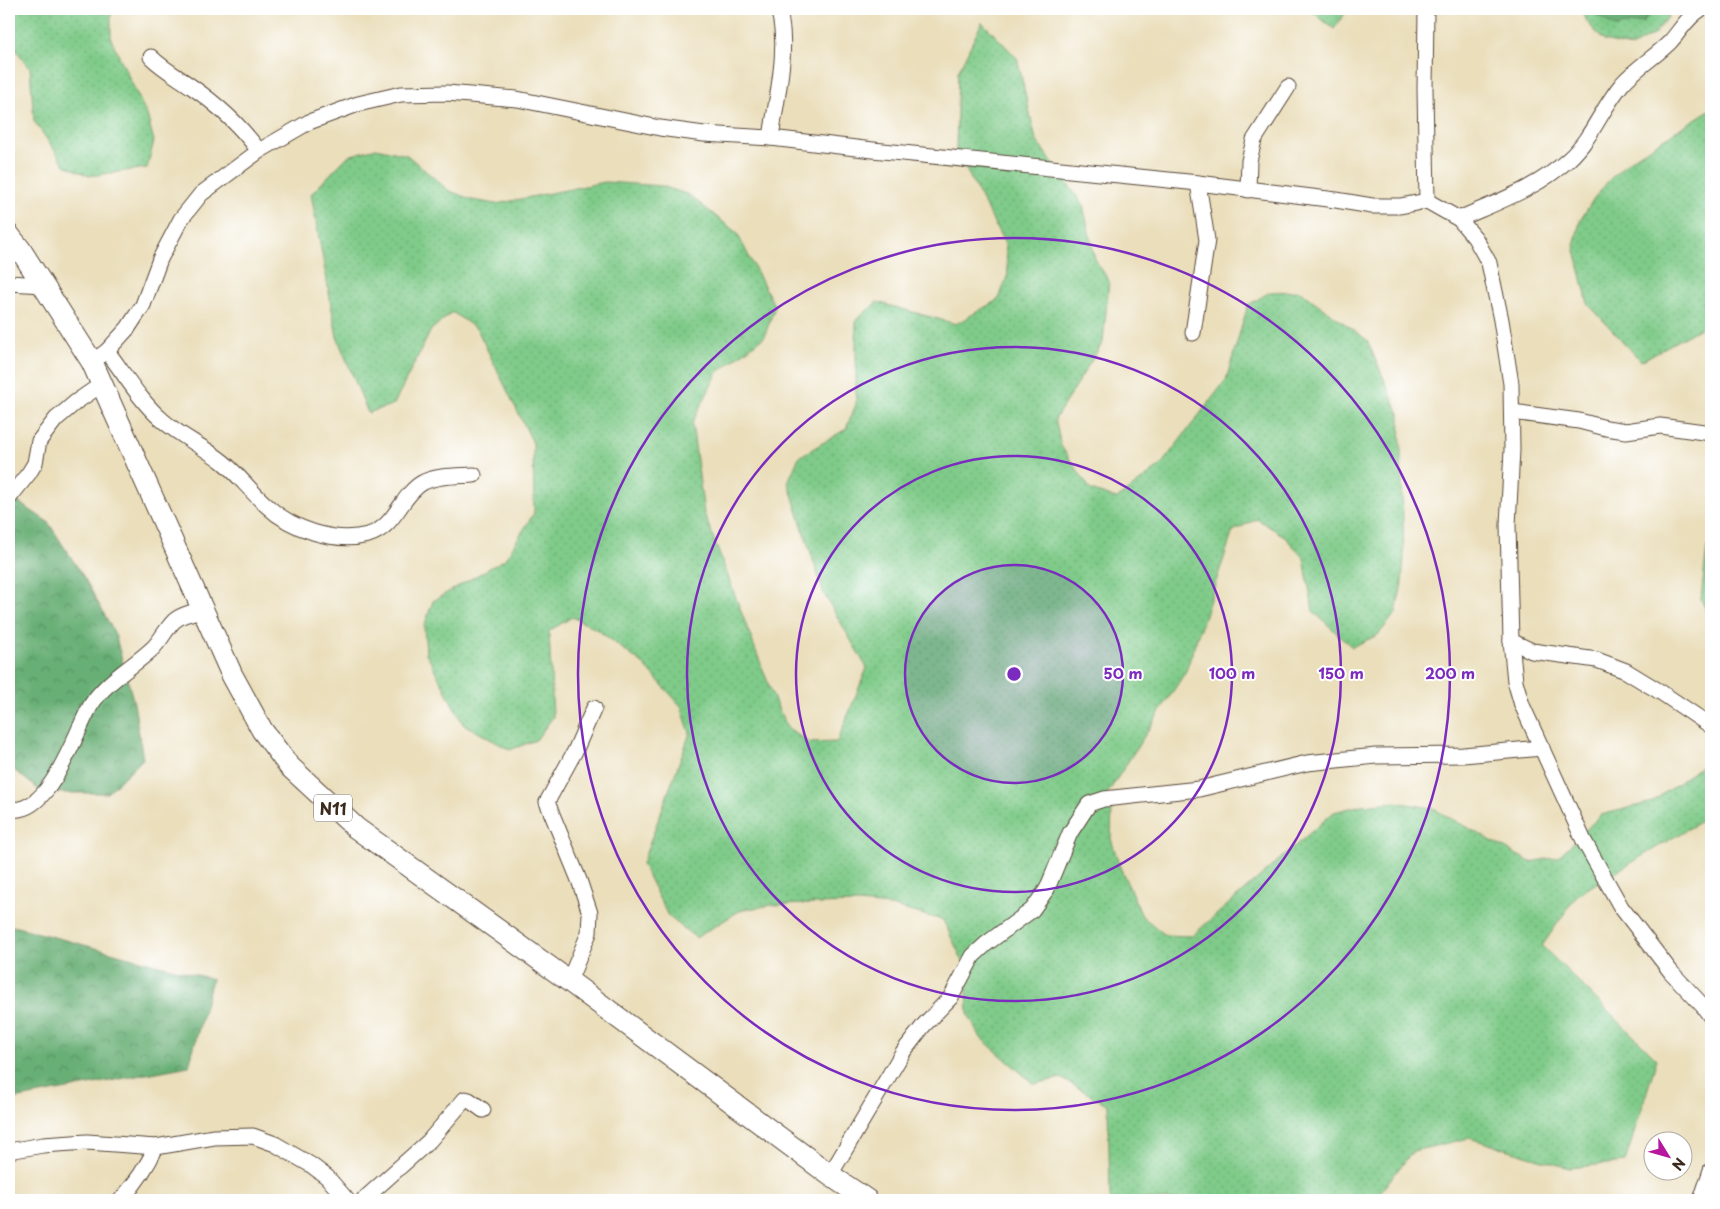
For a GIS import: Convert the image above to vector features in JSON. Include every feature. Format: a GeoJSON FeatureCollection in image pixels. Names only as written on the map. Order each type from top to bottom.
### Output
{"type":"FeatureCollection","features":[{"type":"Feature","properties":{"kind":"highway","name":"N11"},"geometry":{"type":"LineString","coordinates":[[9,235],[42,285],[99,357],[102,384],[232,675],[262,730],[289,766],[356,828],[569,981],[830,1175],[867,1200]]}},
{"type":"Feature","properties":{"kind":"street"},"geometry":{"type":"LineString","coordinates":[[770,138],[783,50],[782,23],[778,9]]}},
{"type":"Feature","properties":{"kind":"street"},"geometry":{"type":"LineString","coordinates":[[1426,9],[1424,89],[1427,201]]}},
{"type":"Feature","properties":{"kind":"street"},"geometry":{"type":"LineString","coordinates":[[1459,219],[1520,192],[1548,175],[1570,158],[1591,132],[1622,85],[1637,69],[1661,52],[1685,21],[1701,9]]}},
{"type":"Feature","properties":{"kind":"street"},"geometry":{"type":"LineString","coordinates":[[151,57],[160,66],[192,87],[230,116],[246,132],[259,151]]}},
{"type":"Feature","properties":{"kind":"street"},"geometry":{"type":"LineString","coordinates":[[1248,190],[1249,161],[1254,140],[1288,87]]}},
{"type":"Feature","properties":{"kind":"street"},"geometry":{"type":"LineString","coordinates":[[474,474],[429,479],[419,484],[389,522],[371,534],[352,539],[323,535],[298,527],[268,507],[226,464],[210,451],[182,437],[159,418],[99,357],[128,328],[143,305],[160,259],[181,219],[201,194],[259,151],[309,122],[358,104],[401,94],[438,93],[517,99],[660,128],[704,134],[770,138],[1198,184],[1372,206],[1400,206],[1427,201],[1459,219],[1475,238],[1488,263],[1501,320],[1510,374],[1512,412],[1508,525],[1511,641],[1515,681],[1522,705],[1584,841],[1622,907],[1671,972],[1711,1017]]}},
{"type":"Feature","properties":{"kind":"street"},"geometry":{"type":"LineString","coordinates":[[1193,333],[1207,240],[1198,184]]}},
{"type":"Feature","properties":{"kind":"street"},"geometry":{"type":"LineString","coordinates":[[9,283],[42,285]]}},
{"type":"Feature","properties":{"kind":"street"},"geometry":{"type":"LineString","coordinates":[[9,498],[35,463],[39,441],[56,419],[102,384]]}},
{"type":"Feature","properties":{"kind":"street"},"geometry":{"type":"LineString","coordinates":[[1512,412],[1579,421],[1626,431],[1660,426],[1711,433]]}},
{"type":"Feature","properties":{"kind":"street"},"geometry":{"type":"LineString","coordinates":[[9,809],[14,810],[28,807],[43,794],[59,772],[92,704],[110,684],[154,647],[175,621],[183,616],[202,610]]}},
{"type":"Feature","properties":{"kind":"street"},"geometry":{"type":"LineString","coordinates":[[1511,641],[1532,651],[1597,660],[1626,671],[1711,726]]}},
{"type":"Feature","properties":{"kind":"street"},"geometry":{"type":"LineString","coordinates":[[569,981],[589,933],[590,913],[580,880],[547,802],[575,751],[594,708]]}},
{"type":"Feature","properties":{"kind":"street"},"geometry":{"type":"LineString","coordinates":[[830,1175],[903,1052],[924,1025],[951,997],[973,956],[1032,910],[1047,889],[1070,833],[1089,804],[1104,799],[1199,789],[1307,763],[1376,756],[1463,755],[1542,748]]}},
{"type":"Feature","properties":{"kind":"street"},"geometry":{"type":"LineString","coordinates":[[363,1200],[429,1141],[465,1099],[483,1110]]}},
{"type":"Feature","properties":{"kind":"street"},"geometry":{"type":"LineString","coordinates":[[9,1151],[43,1145],[87,1142],[156,1147],[214,1137],[253,1136],[275,1144],[311,1165],[326,1177],[347,1200]]}},
{"type":"Feature","properties":{"kind":"street"},"geometry":{"type":"LineString","coordinates":[[121,1200],[136,1182],[156,1147]]}},
{"type":"Feature","properties":{"kind":"street"},"geometry":{"type":"LineString","coordinates":[[1699,1199],[1711,1170]]}},
{"type":"Feature","properties":{"kind":"green space"},"geometry":{"type":"Polygon","coordinates":[[[9,9],[111,9],[111,39],[147,115],[154,141],[147,168],[89,176],[65,165],[34,121],[30,68],[9,41],[9,9]]]}},
{"type":"Feature","properties":{"kind":"green space"},"geometry":{"type":"Polygon","coordinates":[[[1309,9],[1348,9],[1334,29],[1309,9]]]}},
{"type":"Feature","properties":{"kind":"green space"},"geometry":{"type":"Polygon","coordinates":[[[1582,9],[1595,9],[1597,15],[1643,22],[1652,9],[1674,9],[1655,34],[1631,47],[1604,41],[1587,22],[1582,9]]]}},
{"type":"Feature","properties":{"kind":"green space"},"geometry":{"type":"Polygon","coordinates":[[[1595,9],[1652,9],[1643,22],[1615,27],[1597,15],[1595,9]]]}},
{"type":"Feature","properties":{"kind":"green space"},"geometry":{"type":"Polygon","coordinates":[[[982,22],[1017,58],[1036,140],[1083,205],[1095,259],[1109,281],[1103,342],[1055,419],[1061,446],[1091,490],[1117,499],[1160,466],[1226,380],[1248,305],[1270,292],[1300,291],[1367,340],[1400,416],[1404,557],[1402,583],[1396,613],[1378,635],[1352,647],[1313,611],[1304,558],[1284,536],[1257,519],[1233,531],[1186,671],[1104,799],[1112,806],[1111,839],[1120,867],[1142,916],[1165,935],[1192,936],[1334,812],[1362,805],[1395,802],[1432,808],[1530,862],[1558,857],[1601,815],[1652,802],[1711,759],[1711,815],[1577,895],[1542,946],[1657,1059],[1625,1162],[1569,1168],[1469,1138],[1413,1151],[1374,1200],[1110,1200],[1108,1105],[1061,1078],[1034,1084],[981,1038],[968,1014],[966,968],[943,920],[891,906],[858,903],[772,905],[741,910],[696,938],[668,916],[642,864],[690,733],[681,706],[644,665],[598,630],[572,617],[549,631],[553,717],[536,740],[510,750],[463,724],[426,653],[424,627],[433,601],[505,559],[534,513],[533,443],[477,329],[452,312],[431,330],[394,404],[368,413],[337,337],[311,194],[348,156],[376,148],[407,155],[448,190],[472,200],[496,204],[605,182],[662,186],[689,195],[737,233],[775,307],[764,337],[718,372],[692,423],[704,513],[776,704],[787,727],[809,743],[837,742],[867,668],[824,594],[788,482],[799,457],[846,429],[856,404],[856,320],[877,302],[956,324],[999,299],[1008,274],[1005,244],[956,150],[958,72],[982,22]]]}},
{"type":"Feature","properties":{"kind":"green space"},"geometry":{"type":"Polygon","coordinates":[[[1711,109],[1711,322],[1641,361],[1588,304],[1574,246],[1580,221],[1594,198],[1630,160],[1711,109]]]}},
{"type":"Feature","properties":{"kind":"green space"},"geometry":{"type":"Polygon","coordinates":[[[9,496],[48,522],[85,579],[115,634],[134,703],[143,759],[107,793],[43,793],[9,766],[9,496]]]}},
{"type":"Feature","properties":{"kind":"green space"},"geometry":{"type":"Polygon","coordinates":[[[1711,540],[1711,623],[1701,599],[1707,548],[1711,540]]]}},
{"type":"Feature","properties":{"kind":"green space"},"geometry":{"type":"Polygon","coordinates":[[[9,925],[212,979],[189,1066],[9,1100],[9,925]]]}}]}
